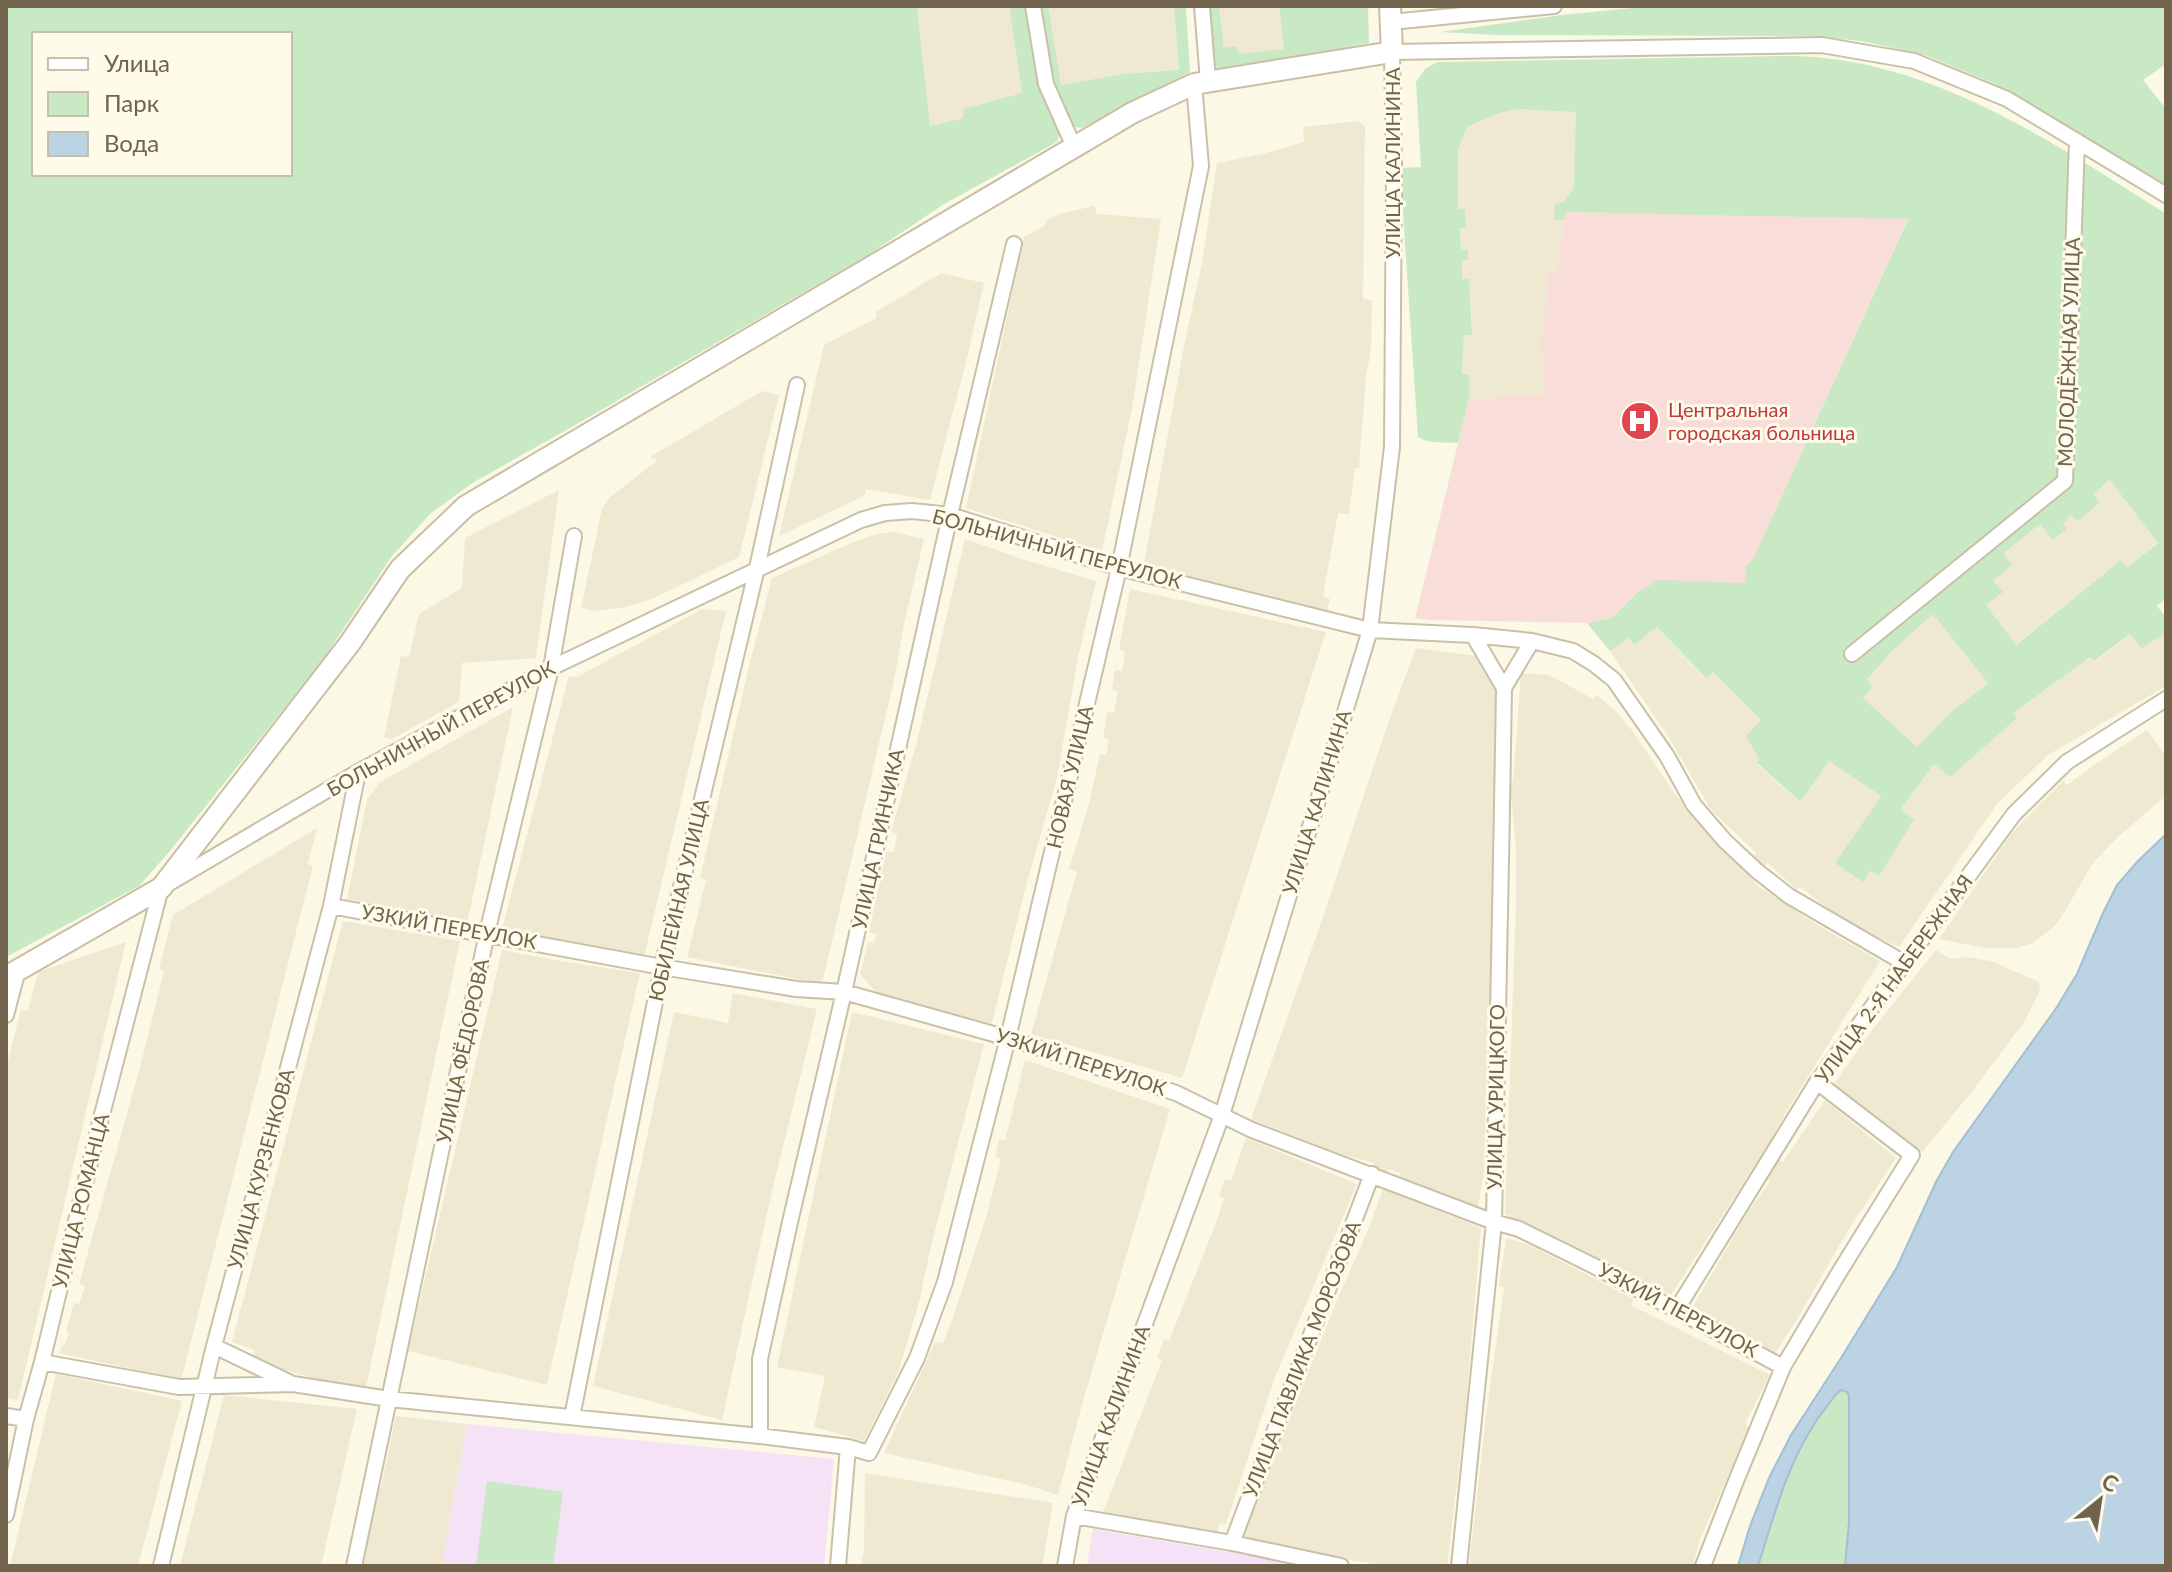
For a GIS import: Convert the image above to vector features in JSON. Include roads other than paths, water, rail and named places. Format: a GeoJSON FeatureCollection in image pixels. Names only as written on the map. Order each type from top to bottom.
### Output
{"type":"FeatureCollection","features":[{"type":"Feature","properties":{"kind":"street"},"geometry":{"type":"LineString","coordinates":[[1033,6],[1046,84],[1074,147]]}},
{"type":"Feature","properties":{"kind":"street","name":"НОВАЯ УЛИЦА"},"geometry":{"type":"LineString","coordinates":[[848,1447],[869,1453],[917,1358],[945,1282],[1008,1038],[1119,568],[1201,166],[1202,6]]}},
{"type":"Feature","properties":{"kind":"street"},"geometry":{"type":"LineString","coordinates":[[1390,14],[1554,6]]}},
{"type":"Feature","properties":{"kind":"street","name":"УЛИЦА КАЛИНИНА"},"geometry":{"type":"LineString","coordinates":[[1065,1566],[1074,1516],[1222,1115],[1370,630],[1392,447],[1394,169],[1390,14]]}},
{"type":"Feature","properties":{"kind":"street"},"geometry":{"type":"LineString","coordinates":[[6,1015],[12,974],[161,888],[350,643],[400,569],[466,506],[1132,113],[1201,82],[1392,52],[1822,45],[1914,61],[2007,99],[2166,195]]}},
{"type":"Feature","properties":{"kind":"street","name":"МОЛОДЁЖНАЯ УЛИЦА"},"geometry":{"type":"LineString","coordinates":[[1852,654],[2065,481],[2077,141]]}},
{"type":"Feature","properties":{"kind":"street","name":"УЛИЦА ГРИНЧИКА"},"geometry":{"type":"LineString","coordinates":[[760,1436],[760,1359],[1014,244]]}},
{"type":"Feature","properties":{"kind":"street","name":"ЮБИЛЕЙНАЯ УЛИЦА"},"geometry":{"type":"LineString","coordinates":[[572,1417],[662,967],[797,385]]}},
{"type":"Feature","properties":{"kind":"street","name":"БОЛЬНИЧНЫЙ ПЕРЕУЛОК"},"geometry":{"type":"LineString","coordinates":[[161,888],[358,772],[551,668],[861,520],[885,513],[912,511],[950,515],[1119,568],[1370,630],[1532,641],[1573,651],[1614,680],[1667,756],[1694,805],[1725,841],[1789,896],[1906,964]]}},
{"type":"Feature","properties":{"kind":"street","name":"УЛИЦА ФЁДОРОВА"},"geometry":{"type":"LineString","coordinates":[[354,1566],[487,933],[551,668],[574,536]]}},
{"type":"Feature","properties":{"kind":"street"},"geometry":{"type":"LineString","coordinates":[[1473,635],[1504,688],[1532,641]]}},
{"type":"Feature","properties":{"kind":"street","name":"УЛИЦА УРИЦКОГО"},"geometry":{"type":"LineString","coordinates":[[1459,1566],[1494,1222],[1504,688]]}},
{"type":"Feature","properties":{"kind":"street","name":"УЛИЦА 2-Я НАБЕРЕЖНАЯ"},"geometry":{"type":"LineString","coordinates":[[1677,1309],[1817,1082],[2014,814],[2067,762],[2166,699]]}},
{"type":"Feature","properties":{"kind":"street","name":"УЛИЦА КУРЗЕНКОВА"},"geometry":{"type":"LineString","coordinates":[[161,1566],[214,1346],[331,906],[358,772]]}},
{"type":"Feature","properties":{"kind":"street","name":"УЛИЦА РОМАНЦА"},"geometry":{"type":"LineString","coordinates":[[6,1515],[26,1419],[161,888]]}},
{"type":"Feature","properties":{"kind":"street","name":"УЗКИЙ ПЕРЕУЛОК"},"geometry":{"type":"LineString","coordinates":[[331,906],[662,967],[796,989],[844,992],[1008,1038],[1176,1093],[1252,1130],[1519,1229],[1783,1367]]}},
{"type":"Feature","properties":{"kind":"street"},"geometry":{"type":"LineString","coordinates":[[1703,1566],[1783,1367],[1912,1155],[1817,1082]]}},
{"type":"Feature","properties":{"kind":"street","name":"УЛИЦА ПАВЛИКА МОРОЗОВА"},"geometry":{"type":"LineString","coordinates":[[1232,1543],[1372,1174]]}},
{"type":"Feature","properties":{"kind":"street"},"geometry":{"type":"LineString","coordinates":[[214,1346],[293,1384]]}},
{"type":"Feature","properties":{"kind":"street"},"geometry":{"type":"LineString","coordinates":[[42,1362],[179,1387],[293,1384],[389,1399],[848,1447],[838,1566]]}},
{"type":"Feature","properties":{"kind":"street"},"geometry":{"type":"LineString","coordinates":[[6,1416],[26,1419]]}},
{"type":"Feature","properties":{"kind":"street"},"geometry":{"type":"LineString","coordinates":[[1074,1516],[1232,1543],[1316,1564],[1341,1566]]}},
{"type":"Feature","properties":{"kind":"water"},"geometry":{"type":"Polygon","coordinates":[[[2166,834],[2166,1566],[1845,1566],[1849,1523],[1849,1396],[1841,1390],[1821,1414],[1800,1450],[1784,1487],[1758,1566],[1738,1566],[1769,1478],[1791,1435],[1897,1267],[1953,1152],[2055,1010],[2077,974],[2117,885],[2166,834]]]}},
{"type":"Feature","properties":{"kind":"place","name":"Центральная городская больница"},"geometry":{"type":"Point","coordinates":[1640,421]}}]}
